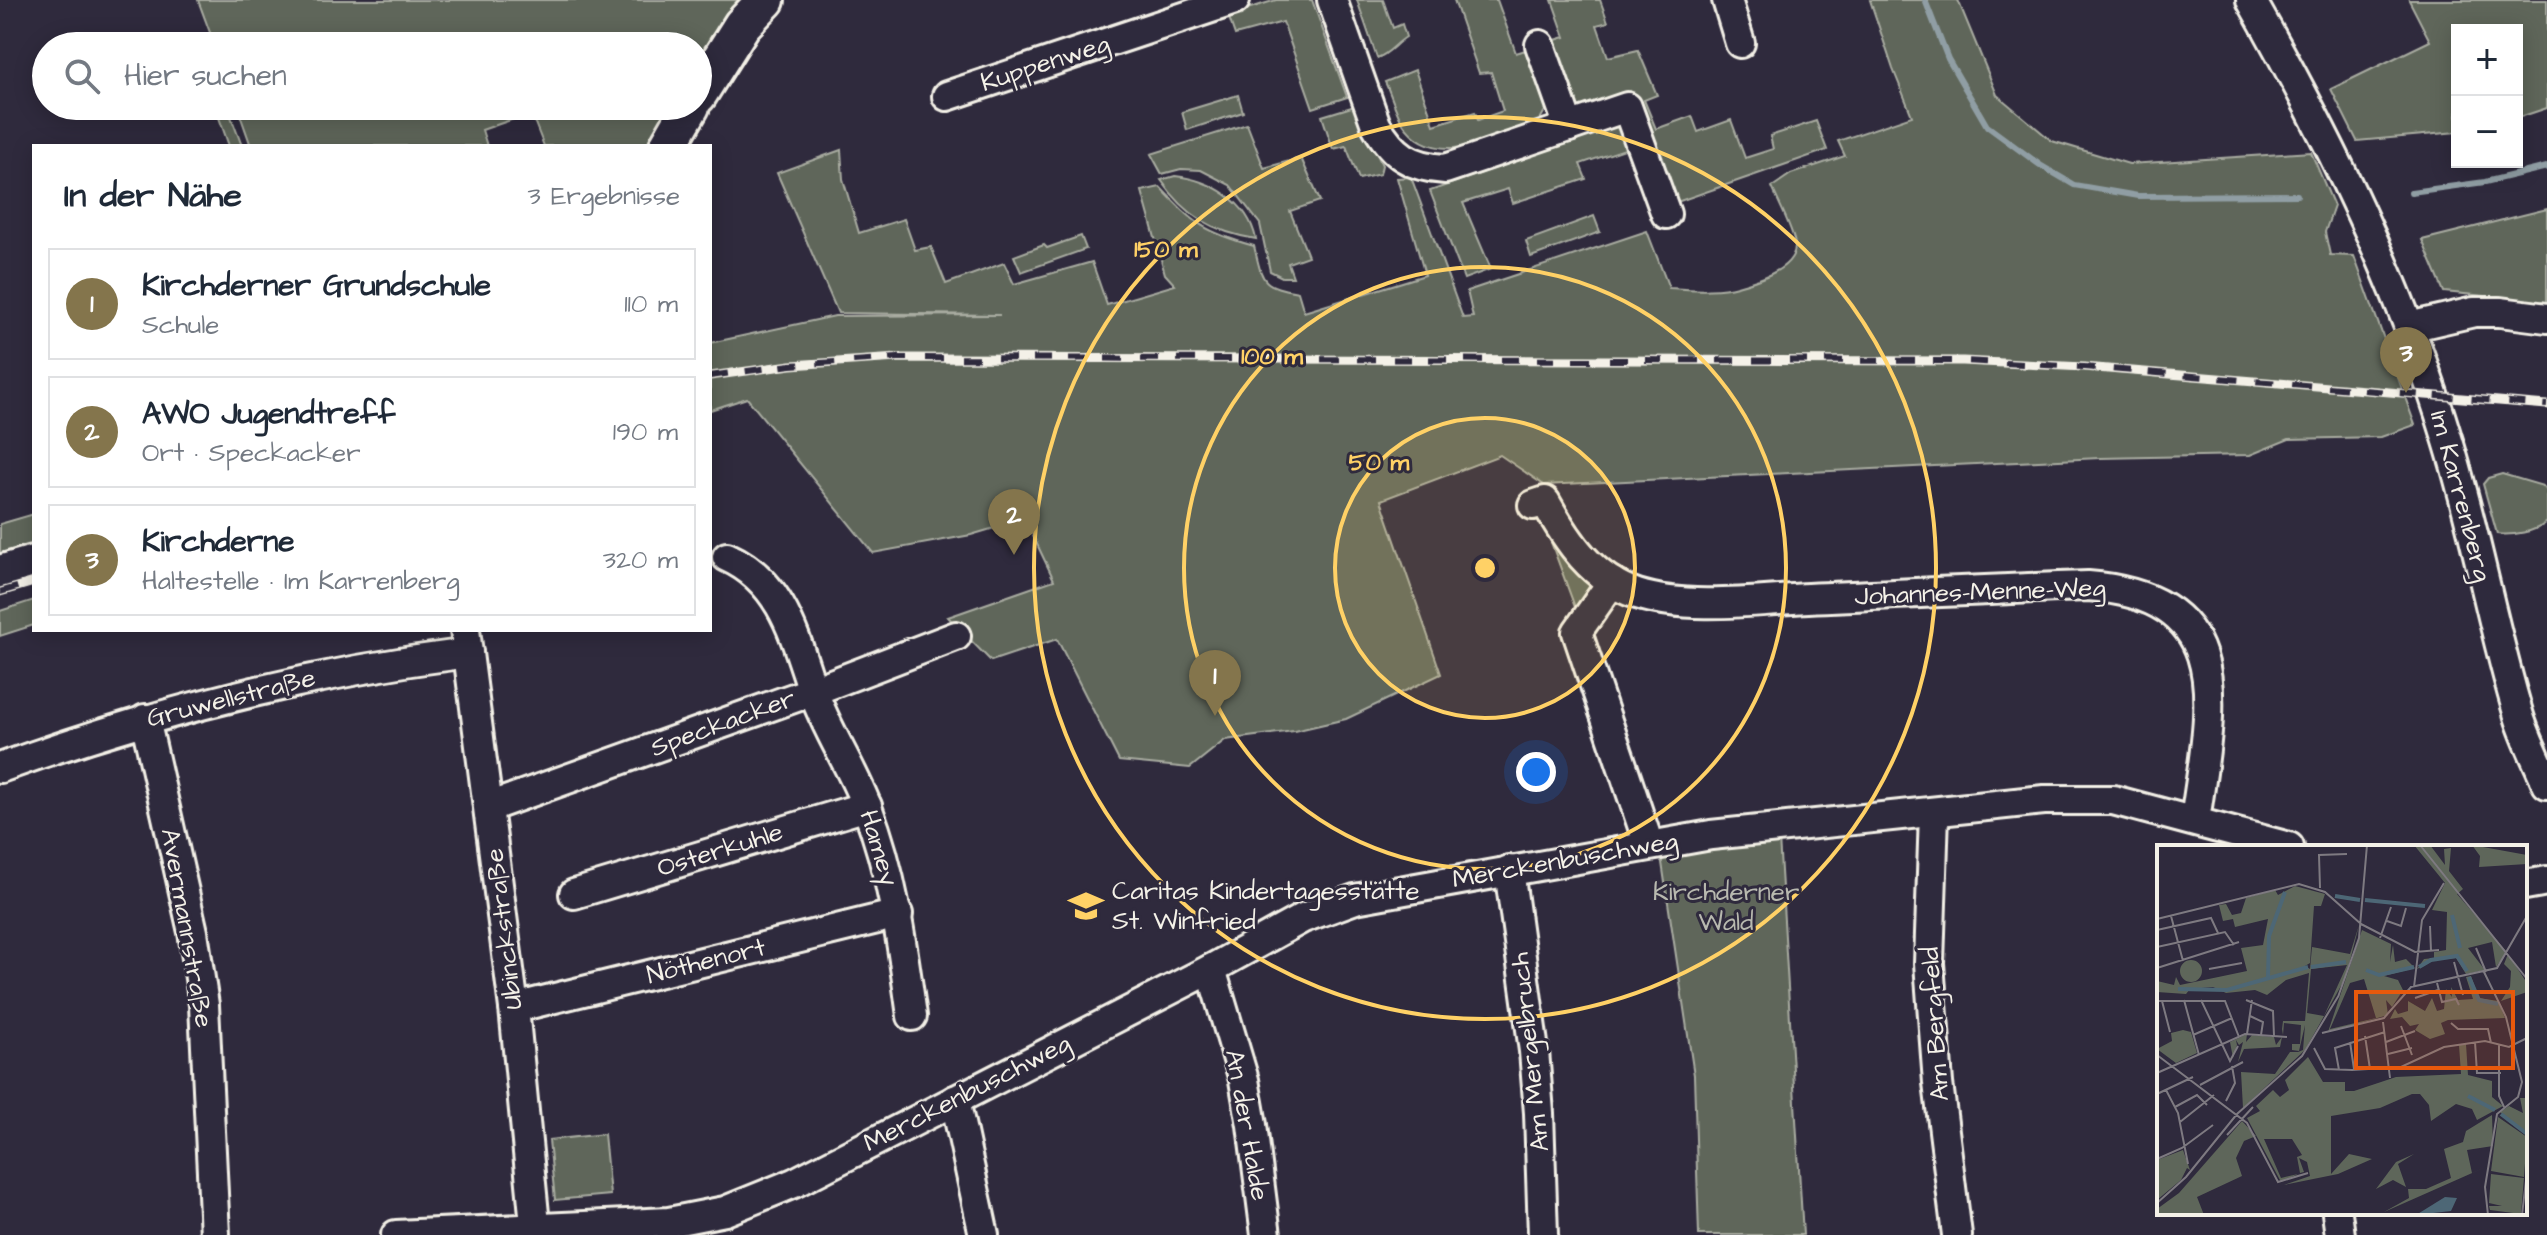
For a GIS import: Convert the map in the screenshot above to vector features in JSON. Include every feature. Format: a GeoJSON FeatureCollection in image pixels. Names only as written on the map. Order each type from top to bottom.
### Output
{"type":"FeatureCollection","features":[{"type":"Feature","properties":{"kind":"main road"},"geometry":{"type":"LineString","coordinates":[[712,73],[742,25],[766,0]]}},
{"type":"Feature","properties":{"kind":"main road"},"geometry":{"type":"LineString","coordinates":[[669,144],[683,120]]}},
{"type":"Feature","properties":{"kind":"main road"},"geometry":{"type":"LineString","coordinates":[[0,574],[32,565]]}},
{"type":"Feature","properties":{"kind":"street","name":"Kuppenweg"},"geometry":{"type":"LineString","coordinates":[[947,96],[1235,0]]}},
{"type":"Feature","properties":{"kind":"street"},"geometry":{"type":"LineString","coordinates":[[1332,0],[1376,125],[1384,139],[1409,162],[1424,168],[1445,169],[1627,107],[1666,214]]}},
{"type":"Feature","properties":{"kind":"street"},"geometry":{"type":"LineString","coordinates":[[1727,0],[1740,43]]}},
{"type":"Feature","properties":{"kind":"street","name":"Im Karrenberg"},"geometry":{"type":"LineString","coordinates":[[2251,0],[2310,106],[2409,327],[2449,442],[2520,719],[2547,784]]}},
{"type":"Feature","properties":{"kind":"street"},"geometry":{"type":"LineString","coordinates":[[1540,45],[1569,127]]}},
{"type":"Feature","properties":{"kind":"street"},"geometry":{"type":"LineString","coordinates":[[2409,327],[2474,312],[2547,318]]}},
{"type":"Feature","properties":{"kind":"street","name":"Johannes-Menne-Weg"},"geometry":{"type":"LineString","coordinates":[[1533,505],[1545,501],[1579,555],[1612,582],[1636,594],[1685,602],[2088,586],[2119,588],[2147,597],[2174,614],[2190,632],[2201,651],[2207,674],[2210,698],[2208,725],[2195,821]]}},
{"type":"Feature","properties":{"kind":"street","name":"Hamey"},"geometry":{"type":"LineString","coordinates":[[727,557],[744,564],[773,592],[786,615],[813,691],[867,806],[887,865],[898,914],[912,1016]]}},
{"type":"Feature","properties":{"kind":"street"},"geometry":{"type":"LineString","coordinates":[[1612,582],[1577,632],[1649,845]]}},
{"type":"Feature","properties":{"kind":"street","name":"Speckacker"},"geometry":{"type":"LineString","coordinates":[[489,807],[813,691],[956,636]]}},
{"type":"Feature","properties":{"kind":"street","name":"Gruwellstraße"},"geometry":{"type":"LineString","coordinates":[[0,768],[145,719],[467,641]]}},
{"type":"Feature","properties":{"kind":"street","name":"Ubinckstraße"},"geometry":{"type":"LineString","coordinates":[[467,641],[514,1008],[537,1231]]}},
{"type":"Feature","properties":{"kind":"street","name":"Avermannstraße"},"geometry":{"type":"LineString","coordinates":[[145,719],[193,932],[204,1005],[215,1235]]}},
{"type":"Feature","properties":{"kind":"street","name":"Merckenbuschweg"},"geometry":{"type":"LineString","coordinates":[[396,1235],[669,1229],[725,1211],[794,1183],[1211,969],[1303,918],[1355,899],[1726,833],[2044,800],[2100,799],[2137,804],[2282,845]]}},
{"type":"Feature","properties":{"kind":"street","name":"Osterkuhle"},"geometry":{"type":"LineString","coordinates":[[574,894],[867,806]]}},
{"type":"Feature","properties":{"kind":"street","name":"Am Bergfeld"},"geometry":{"type":"LineString","coordinates":[[1934,813],[1929,963],[1938,1083],[1957,1235]]}},
{"type":"Feature","properties":{"kind":"street","name":"Am Mergelbruch"},"geometry":{"type":"LineString","coordinates":[[1509,870],[1534,1051],[1543,1235]]}},
{"type":"Feature","properties":{"kind":"street"},"geometry":{"type":"LineString","coordinates":[[2527,885],[2547,881]]}},
{"type":"Feature","properties":{"kind":"street","name":"Nöthenort"},"geometry":{"type":"LineString","coordinates":[[514,1008],[898,914]]}},
{"type":"Feature","properties":{"kind":"street","name":"An der Halde"},"geometry":{"type":"LineString","coordinates":[[1211,969],[1244,1080],[1266,1235]]}},
{"type":"Feature","properties":{"kind":"street"},"geometry":{"type":"LineString","coordinates":[[955,1100],[984,1235]]}},
{"type":"Feature","properties":{"kind":"street"},"geometry":{"type":"LineString","coordinates":[[2337,1215],[2340,1235]]}},
{"type":"Feature","properties":{"kind":"green space"},"geometry":{"type":"Polygon","coordinates":[[[198,0],[738,0],[712,41],[712,32],[210,32],[198,0]]]}},
{"type":"Feature","properties":{"kind":"green space"},"geometry":{"type":"Polygon","coordinates":[[[1276,0],[1312,0],[1347,97],[1313,108],[1283,22],[1235,35],[1228,15],[1276,0]]]}},
{"type":"Feature","properties":{"kind":"green space"},"geometry":{"type":"Polygon","coordinates":[[[1357,0],[1383,0],[1393,28],[1402,24],[1406,37],[1377,58],[1357,0]]]}},
{"type":"Feature","properties":{"kind":"green space"},"geometry":{"type":"Polygon","coordinates":[[[1454,0],[1497,0],[1516,53],[1532,48],[1550,102],[1538,123],[1485,142],[1448,148],[1431,145],[1415,137],[1402,122],[1385,82],[1415,70],[1434,125],[1475,112],[1478,120],[1503,111],[1491,72],[1479,73],[1454,0]]]}},
{"type":"Feature","properties":{"kind":"green space"},"geometry":{"type":"Polygon","coordinates":[[[1552,0],[1600,0],[1608,22],[1597,25],[1608,57],[1638,50],[1657,95],[1644,100],[1656,129],[1692,116],[1698,132],[1731,120],[1745,158],[1773,149],[1770,136],[1816,121],[1827,150],[1674,203],[1630,91],[1571,110],[1552,41],[1565,37],[1552,0]]]}},
{"type":"Feature","properties":{"kind":"green space"},"geometry":{"type":"Polygon","coordinates":[[[1870,0],[1958,0],[1997,95],[2052,141],[2129,164],[2311,152],[2334,206],[2325,232],[2330,255],[2354,256],[2415,425],[2381,437],[2289,439],[2250,455],[2100,458],[1544,485],[1500,455],[1381,500],[1441,674],[1346,719],[1294,731],[1225,740],[1190,768],[1119,761],[1057,639],[991,661],[948,617],[1054,580],[1025,519],[971,535],[873,553],[747,398],[712,409],[712,343],[835,316],[1000,315],[838,313],[777,173],[841,150],[843,179],[859,233],[904,219],[915,250],[931,247],[946,284],[1004,263],[1014,284],[1092,262],[1107,305],[1175,285],[1165,274],[1142,191],[1160,187],[1201,225],[1254,246],[1265,280],[1276,287],[1298,292],[1304,312],[1425,275],[1397,178],[1411,177],[1463,318],[1473,317],[1467,291],[1647,231],[1669,288],[1721,289],[1774,273],[1789,261],[1795,245],[1772,187],[1791,174],[1845,156],[1838,141],[1912,116],[1870,0]]]}},
{"type":"Feature","properties":{"kind":"green space"},"geometry":{"type":"Polygon","coordinates":[[[2409,0],[2547,0],[2547,108],[2523,116],[2523,24],[2451,24],[2451,133],[2357,141],[2331,89],[2430,41],[2409,0]]]}},
{"type":"Feature","properties":{"kind":"green space"},"geometry":{"type":"Polygon","coordinates":[[[1238,95],[1243,112],[1187,130],[1182,112],[1238,95]]]}},
{"type":"Feature","properties":{"kind":"green space"},"geometry":{"type":"Polygon","coordinates":[[[1355,106],[1382,165],[1380,174],[1359,179],[1346,146],[1333,149],[1322,116],[1355,106]]]}},
{"type":"Feature","properties":{"kind":"green space"},"geometry":{"type":"Polygon","coordinates":[[[220,120],[232,120],[241,144],[228,144],[220,120]]]}},
{"type":"Feature","properties":{"kind":"green space"},"geometry":{"type":"Polygon","coordinates":[[[242,120],[511,120],[482,130],[486,144],[250,144],[242,120]]]}},
{"type":"Feature","properties":{"kind":"green space"},"geometry":{"type":"Polygon","coordinates":[[[534,120],[662,120],[646,144],[543,144],[534,120]]]}},
{"type":"Feature","properties":{"kind":"green space"},"geometry":{"type":"Polygon","coordinates":[[[1625,123],[1634,146],[1580,164],[1586,179],[1513,203],[1508,189],[1463,203],[1491,269],[1464,279],[1430,191],[1625,123]]]}},
{"type":"Feature","properties":{"kind":"green space"},"geometry":{"type":"Polygon","coordinates":[[[1247,124],[1264,168],[1301,158],[1320,201],[1290,211],[1308,256],[1288,263],[1293,277],[1282,277],[1270,271],[1260,224],[1230,185],[1201,170],[1181,169],[1162,174],[1151,154],[1247,124]]]}},
{"type":"Feature","properties":{"kind":"green space"},"geometry":{"type":"Polygon","coordinates":[[[1175,176],[1202,182],[1226,195],[1245,214],[1256,239],[1214,227],[1191,213],[1161,180],[1175,176]]]}},
{"type":"Feature","properties":{"kind":"green space"},"geometry":{"type":"Polygon","coordinates":[[[2547,209],[2547,302],[2444,292],[2422,240],[2547,209]]]}},
{"type":"Feature","properties":{"kind":"green space"},"geometry":{"type":"Polygon","coordinates":[[[1594,216],[1600,232],[1531,257],[1526,241],[1594,216]]]}},
{"type":"Feature","properties":{"kind":"green space"},"geometry":{"type":"Polygon","coordinates":[[[1081,236],[1086,249],[1021,272],[1014,256],[1081,236]]]}},
{"type":"Feature","properties":{"kind":"green space"},"geometry":{"type":"Polygon","coordinates":[[[2502,474],[2543,486],[2547,491],[2547,522],[2524,532],[2497,534],[2483,484],[2488,478],[2502,474]]]}},
{"type":"Feature","properties":{"kind":"green space"},"geometry":{"type":"Polygon","coordinates":[[[32,515],[32,552],[0,561],[0,524],[32,515]]]}},
{"type":"Feature","properties":{"kind":"green space"},"geometry":{"type":"Polygon","coordinates":[[[1557,540],[1593,585],[1579,618],[1551,542],[1557,540]]]}},
{"type":"Feature","properties":{"kind":"green space"},"geometry":{"type":"Polygon","coordinates":[[[32,601],[32,626],[0,636],[0,611],[32,601]]]}},
{"type":"Feature","properties":{"kind":"green space","name":"Kirchderner Wald"},"geometry":{"type":"Polygon","coordinates":[[[1779,838],[1803,1235],[1699,1235],[1694,1075],[1661,856],[1779,838]]]}},
{"type":"Feature","properties":{"kind":"green space"},"geometry":{"type":"Polygon","coordinates":[[[604,1134],[610,1195],[555,1200],[549,1140],[604,1134]]]}},
{"type":"Feature","properties":{"kind":"waterway"},"geometry":{"type":"LineString","coordinates":[[1925,0],[1948,59],[1987,126],[2040,165],[2074,185],[2138,196],[2297,195]]}},
{"type":"Feature","properties":{"kind":"waterway"},"geometry":{"type":"LineString","coordinates":[[2411,192],[2485,182],[2547,167]]}},
{"type":"Feature","properties":{"kind":"railway"},"geometry":{"type":"LineString","coordinates":[[712,376],[791,365],[898,358],[1963,361],[2084,367],[2547,405]]}},
{"type":"Feature","properties":{"kind":"railway"},"geometry":{"type":"LineString","coordinates":[[0,592],[32,583]]}},
{"type":"Feature","properties":{"kind":"place","name":"Kirchderne"},"geometry":{"type":"Point","coordinates":[2406,393]}},
{"type":"Feature","properties":{"kind":"place","name":"AWO Jugendtreff"},"geometry":{"type":"Point","coordinates":[1014,555]}},
{"type":"Feature","properties":{"kind":"place","name":"Kirchderner Grundschule"},"geometry":{"type":"Point","coordinates":[1215,716]}},
{"type":"Feature","properties":{"kind":"place","name":"Caritas Kindertagesstätte St. Winfried"},"geometry":{"type":"Point","coordinates":[1086,906]}}]}
